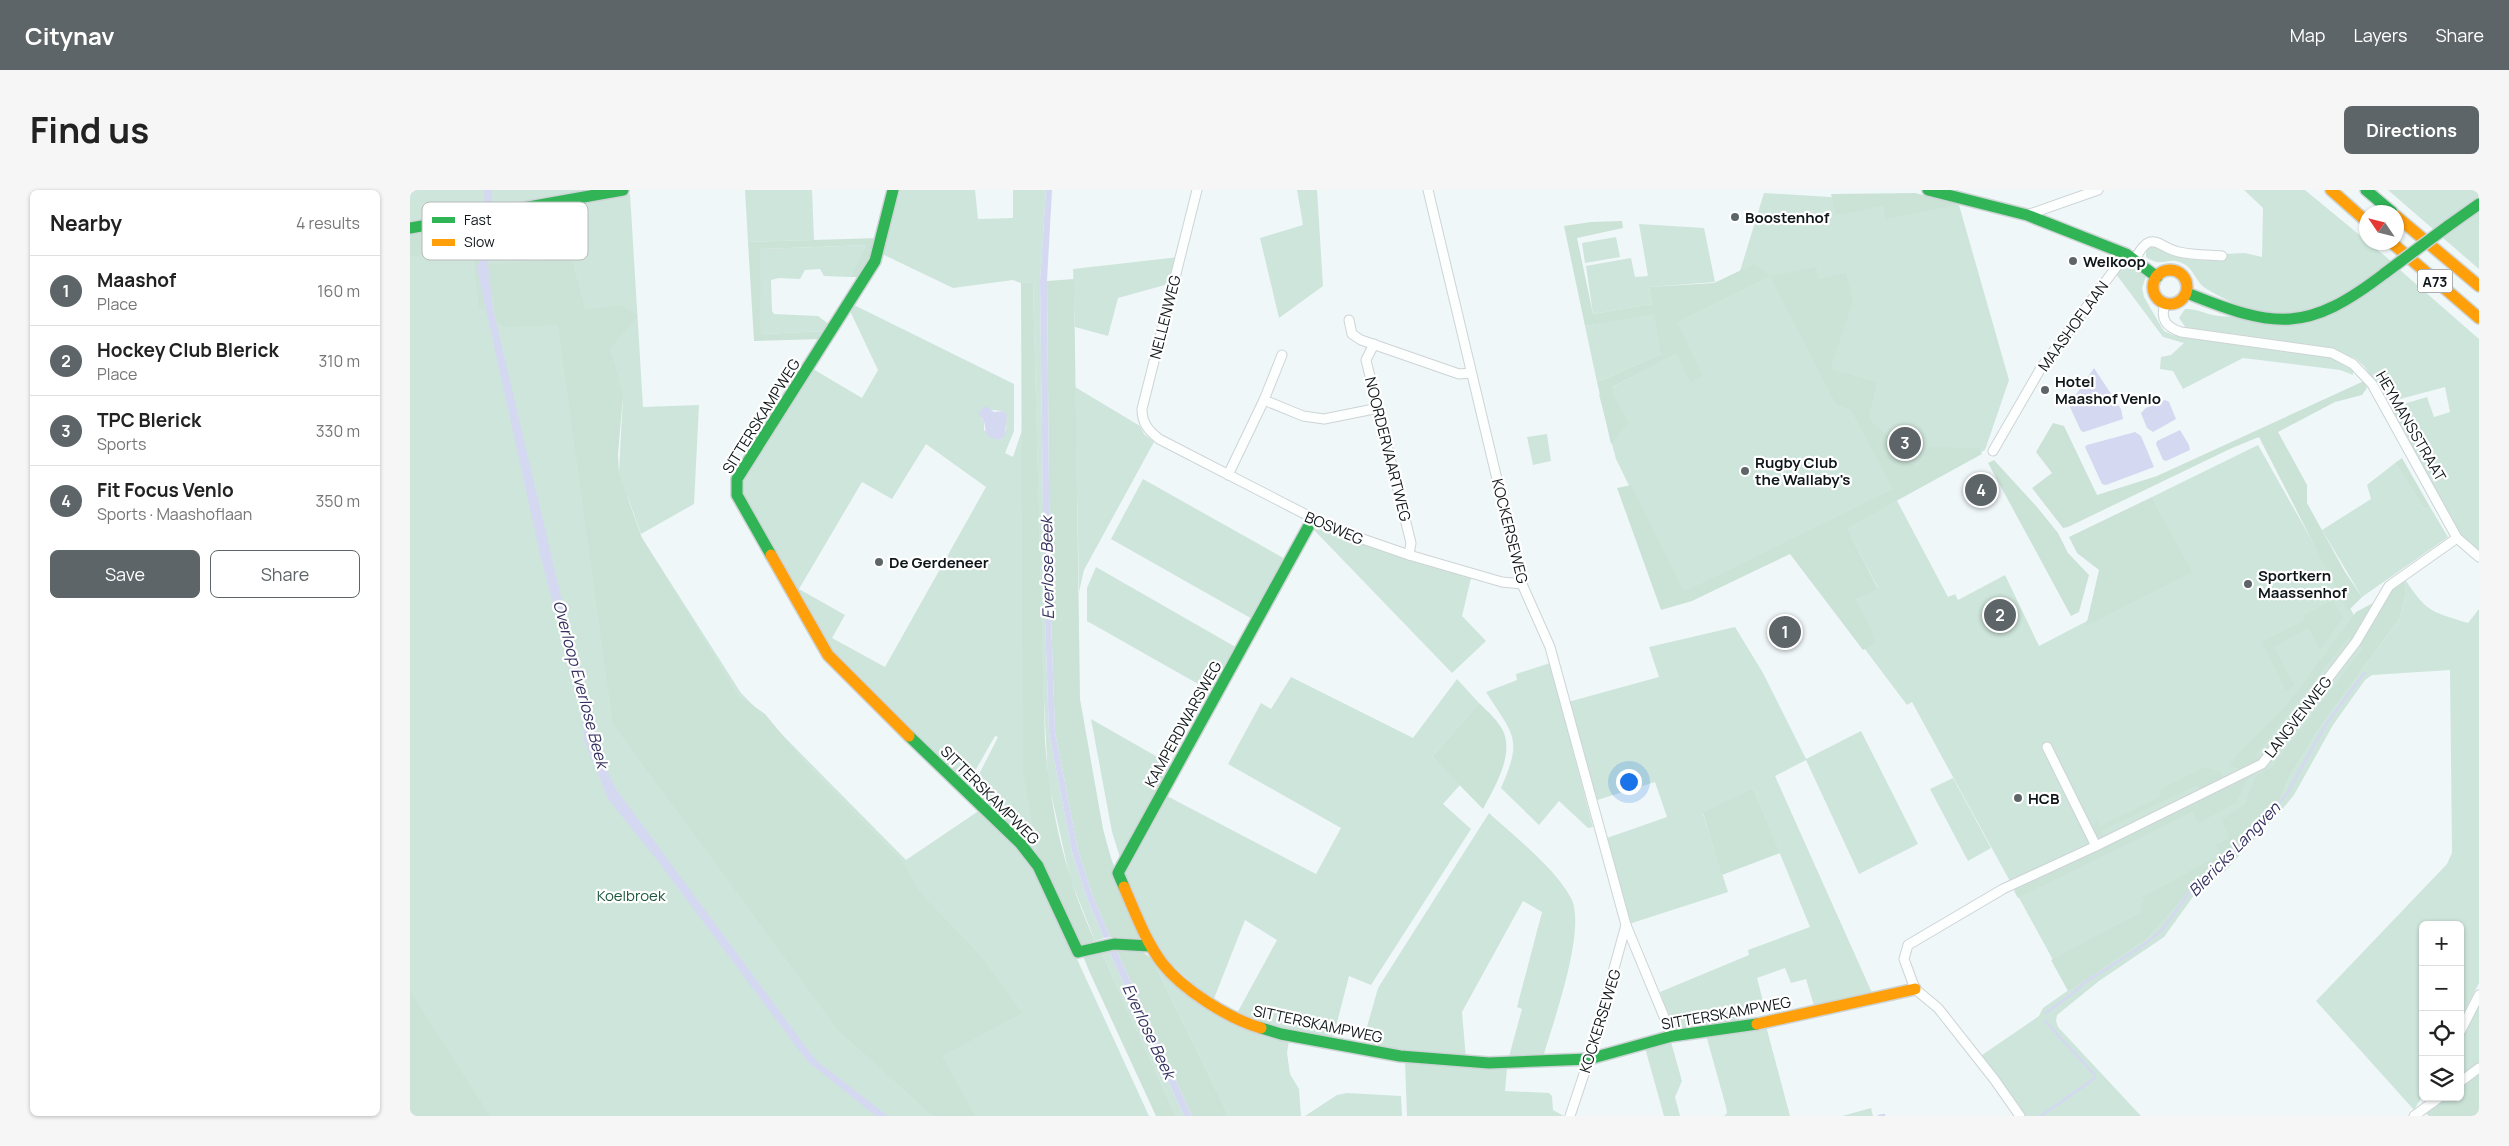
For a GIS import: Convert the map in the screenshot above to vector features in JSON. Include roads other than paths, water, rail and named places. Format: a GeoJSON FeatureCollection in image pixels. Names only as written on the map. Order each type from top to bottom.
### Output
{"type":"FeatureCollection","features":[{"type":"Feature","properties":{"kind":"main road"},"geometry":{"type":"LineString","coordinates":[[556,202],[623,190]]}},
{"type":"Feature","properties":{"kind":"main road","name":"SITTERSKAMPWEG"},"geometry":{"type":"LineString","coordinates":[[893,190],[875,261],[737,480],[737,495],[828,654],[849,678],[1020,843],[1038,866],[1078,952],[1116,941],[1131,941],[1150,946],[1162,963],[1178,978],[1224,1013],[1244,1024],[1281,1034],[1400,1056],[1489,1062],[1589,1060],[1672,1036],[1778,1021],[1915,989]]}},
{"type":"Feature","properties":{"kind":"main road"},"geometry":{"type":"LineString","coordinates":[[1928,190],[2027,216],[2130,256],[2157,276]]}},
{"type":"Feature","properties":{"kind":"main road"},"geometry":{"type":"LineString","coordinates":[[2331,190],[2359,215]]}},
{"type":"Feature","properties":{"kind":"main road"},"geometry":{"type":"LineString","coordinates":[[2366,190],[2384,205]]}},
{"type":"Feature","properties":{"kind":"main road"},"geometry":{"type":"LineString","coordinates":[[2187,294],[2247,314],[2282,320],[2306,318],[2329,311],[2385,273],[2479,204]]}},
{"type":"Feature","properties":{"kind":"main road","name":"A73"},"geometry":{"type":"LineString","coordinates":[[2404,223],[2479,286]]}},
{"type":"Feature","properties":{"kind":"main road","name":"A73"},"geometry":{"type":"LineString","coordinates":[[2400,250],[2479,318]]}},
{"type":"Feature","properties":{"kind":"main road"},"geometry":{"type":"LineString","coordinates":[[2166,270],[2181,273],[2187,282],[2187,294],[2176,304],[2165,304],[2160,301],[2154,292],[2154,281],[2157,276],[2166,270]]}},
{"type":"Feature","properties":{"kind":"main road","name":"KAMPERDWARSWEG"},"geometry":{"type":"LineString","coordinates":[[1150,946],[1118,873],[1312,520]]}},
{"type":"Feature","properties":{"kind":"street","name":"NELLENWEG"},"geometry":{"type":"LineString","coordinates":[[1159,439],[1149,430],[1142,419],[1142,409],[1197,190]]}},
{"type":"Feature","properties":{"kind":"street","name":"KOCKERSEWEG"},"geometry":{"type":"LineString","coordinates":[[1428,190],[1522,584],[1550,648],[1626,925],[1672,1036]]}},
{"type":"Feature","properties":{"kind":"street"},"geometry":{"type":"LineString","coordinates":[[2027,216],[2098,190]]}},
{"type":"Feature","properties":{"kind":"street"},"geometry":{"type":"LineString","coordinates":[[2130,256],[2141,247],[2152,242],[2162,243],[2177,252],[2222,256]]}},
{"type":"Feature","properties":{"kind":"street","name":"MAASHOFLAAN"},"geometry":{"type":"LineString","coordinates":[[1992,451],[2042,368],[2130,256]]}},
{"type":"Feature","properties":{"kind":"street","name":"HEYMANSSTRAAT"},"geometry":{"type":"LineString","coordinates":[[2165,304],[2162,317],[2165,323],[2180,332],[2332,353],[2353,364],[2372,384],[2458,538],[2479,557]]}},
{"type":"Feature","properties":{"kind":"street"},"geometry":{"type":"LineString","coordinates":[[1349,320],[1352,334],[1361,340],[1459,374],[1471,373]]}},
{"type":"Feature","properties":{"kind":"street","name":"NOORDERVAARTWEG"},"geometry":{"type":"LineString","coordinates":[[1374,344],[1366,360],[1410,542],[1409,555]]}},
{"type":"Feature","properties":{"kind":"street"},"geometry":{"type":"LineString","coordinates":[[1228,475],[1264,400],[1282,355]]}},
{"type":"Feature","properties":{"kind":"street"},"geometry":{"type":"LineString","coordinates":[[1264,400],[1303,416],[1324,420],[1379,408]]}},
{"type":"Feature","properties":{"kind":"street","name":"BOSWEG"},"geometry":{"type":"LineString","coordinates":[[1159,439],[1312,520],[1355,538],[1502,582],[1522,584]]}},
{"type":"Feature","properties":{"kind":"street","name":"LANGVENWEG"},"geometry":{"type":"LineString","coordinates":[[1915,989],[1904,959],[1908,945],[2003,889],[2096,846],[2262,764],[2356,642],[2389,586],[2458,538]]}},
{"type":"Feature","properties":{"kind":"street"},"geometry":{"type":"LineString","coordinates":[[2046,747],[2096,846]]}},
{"type":"Feature","properties":{"kind":"street","name":"KOCKERSEWEG"},"geometry":{"type":"LineString","coordinates":[[1570,1116],[1589,1060],[1626,925]]}},
{"type":"Feature","properties":{"kind":"street"},"geometry":{"type":"LineString","coordinates":[[1915,989],[1938,1008],[1994,1079],[2020,1116]]}},
{"type":"Feature","properties":{"kind":"street"},"geometry":{"type":"LineString","coordinates":[[2464,1024],[2479,994]]}},
{"type":"Feature","properties":{"kind":"street"},"geometry":{"type":"LineString","coordinates":[[2464,1079],[2479,1068]]}},
{"type":"Feature","properties":{"kind":"street"},"geometry":{"type":"LineString","coordinates":[[2420,1115],[2425,1101]]}},
{"type":"Feature","properties":{"kind":"street"},"geometry":{"type":"LineString","coordinates":[[2420,1115],[2436,1101]]}},
{"type":"Feature","properties":{"kind":"water"},"geometry":{"type":"Polygon","coordinates":[[[484,190],[491,190],[492,202],[485,202],[484,190]]]}},
{"type":"Feature","properties":{"kind":"water","name":"Everlose Beek"},"geometry":{"type":"Polygon","coordinates":[[[1046,190],[1052,190],[1047,281],[1050,589],[1055,732],[1078,850],[1092,894],[1110,937],[1104,938],[1086,896],[1072,852],[1049,733],[1044,589],[1040,281],[1046,190]]]}},
{"type":"Feature","properties":{"kind":"water","name":"Overloop Everlose Beek"},"geometry":{"type":"Polygon","coordinates":[[[480,260],[489,260],[493,309],[564,609],[606,768],[616,789],[811,1054],[818,1062],[888,1116],[876,1116],[807,1061],[657,860],[608,799],[584,740],[584,723],[540,554],[477,269],[480,260]]]}},
{"type":"Feature","properties":{"kind":"water"},"geometry":{"type":"Polygon","coordinates":[[[2094,368],[2121,409],[2123,419],[2084,432],[2081,431],[2069,405],[2094,368]]]}},
{"type":"Feature","properties":{"kind":"water"},"geometry":{"type":"Polygon","coordinates":[[[2165,400],[2169,402],[2176,419],[2153,432],[2147,428],[2141,413],[2146,408],[2165,400]]]}},
{"type":"Feature","properties":{"kind":"water"},"geometry":{"type":"Polygon","coordinates":[[[986,406],[994,412],[1003,411],[1007,415],[1005,435],[1000,440],[989,437],[986,433],[979,411],[986,406]]]}},
{"type":"Feature","properties":{"kind":"water"},"geometry":{"type":"Polygon","coordinates":[[[2180,430],[2190,450],[2166,461],[2163,460],[2156,444],[2157,441],[2180,430]]]}},
{"type":"Feature","properties":{"kind":"water"},"geometry":{"type":"Polygon","coordinates":[[[2135,432],[2141,436],[2154,467],[2106,485],[2102,484],[2085,447],[2135,432]]]}},
{"type":"Feature","properties":{"kind":"water","name":"Everlose Beek"},"geometry":{"type":"Polygon","coordinates":[[[1114,945],[1192,1116],[1184,1116],[1107,947],[1114,945]]]}},
{"type":"Feature","properties":{"kind":"waterway","name":"Blericks Langven"},"geometry":{"type":"LineString","coordinates":[[2046,1013],[2084,983],[2141,947],[2162,930],[2192,889],[2221,867],[2275,809],[2288,792],[2326,724],[2364,673]]}},
{"type":"Feature","properties":{"kind":"waterway","name":"Blericks Langven"},"geometry":{"type":"LineString","coordinates":[[2041,1116],[2095,1078],[2094,1074],[2045,1021]]}},
{"type":"Feature","properties":{"kind":"waterway","name":"Blericks Langven"},"geometry":{"type":"LineString","coordinates":[[1879,1116],[1884,1115]]}},
{"type":"Feature","properties":{"kind":"place","name":"Boostenhof"},"geometry":{"type":"Point","coordinates":[1735,217]}},
{"type":"Feature","properties":{"kind":"place","name":"Welkoop"},"geometry":{"type":"Point","coordinates":[2073,261]}},
{"type":"Feature","properties":{"kind":"place","name":"Hotel Maashof Venlo"},"geometry":{"type":"Point","coordinates":[2045,390]}},
{"type":"Feature","properties":{"kind":"place","name":"TPC Blerick"},"geometry":{"type":"Point","coordinates":[1905,443]}},
{"type":"Feature","properties":{"kind":"place","name":"Rugby Club the Wallaby's"},"geometry":{"type":"Point","coordinates":[1745,471]}},
{"type":"Feature","properties":{"kind":"place","name":"Fit Focus Venlo"},"geometry":{"type":"Point","coordinates":[1981,490]}},
{"type":"Feature","properties":{"kind":"place","name":"De Gerdeneer"},"geometry":{"type":"Point","coordinates":[879,562]}},
{"type":"Feature","properties":{"kind":"place","name":"Sportkern Maassenhof"},"geometry":{"type":"Point","coordinates":[2248,584]}},
{"type":"Feature","properties":{"kind":"place","name":"Hockey Club Blerick"},"geometry":{"type":"Point","coordinates":[2000,615]}},
{"type":"Feature","properties":{"kind":"place","name":"Maashof"},"geometry":{"type":"Point","coordinates":[1785,632]}},
{"type":"Feature","properties":{"kind":"place","name":"HCB"},"geometry":{"type":"Point","coordinates":[2018,798]}},
{"type":"Feature","properties":{"kind":"park label","name":"Koelbroek"},"geometry":{"type":"Point","coordinates":[631,895]}}]}
